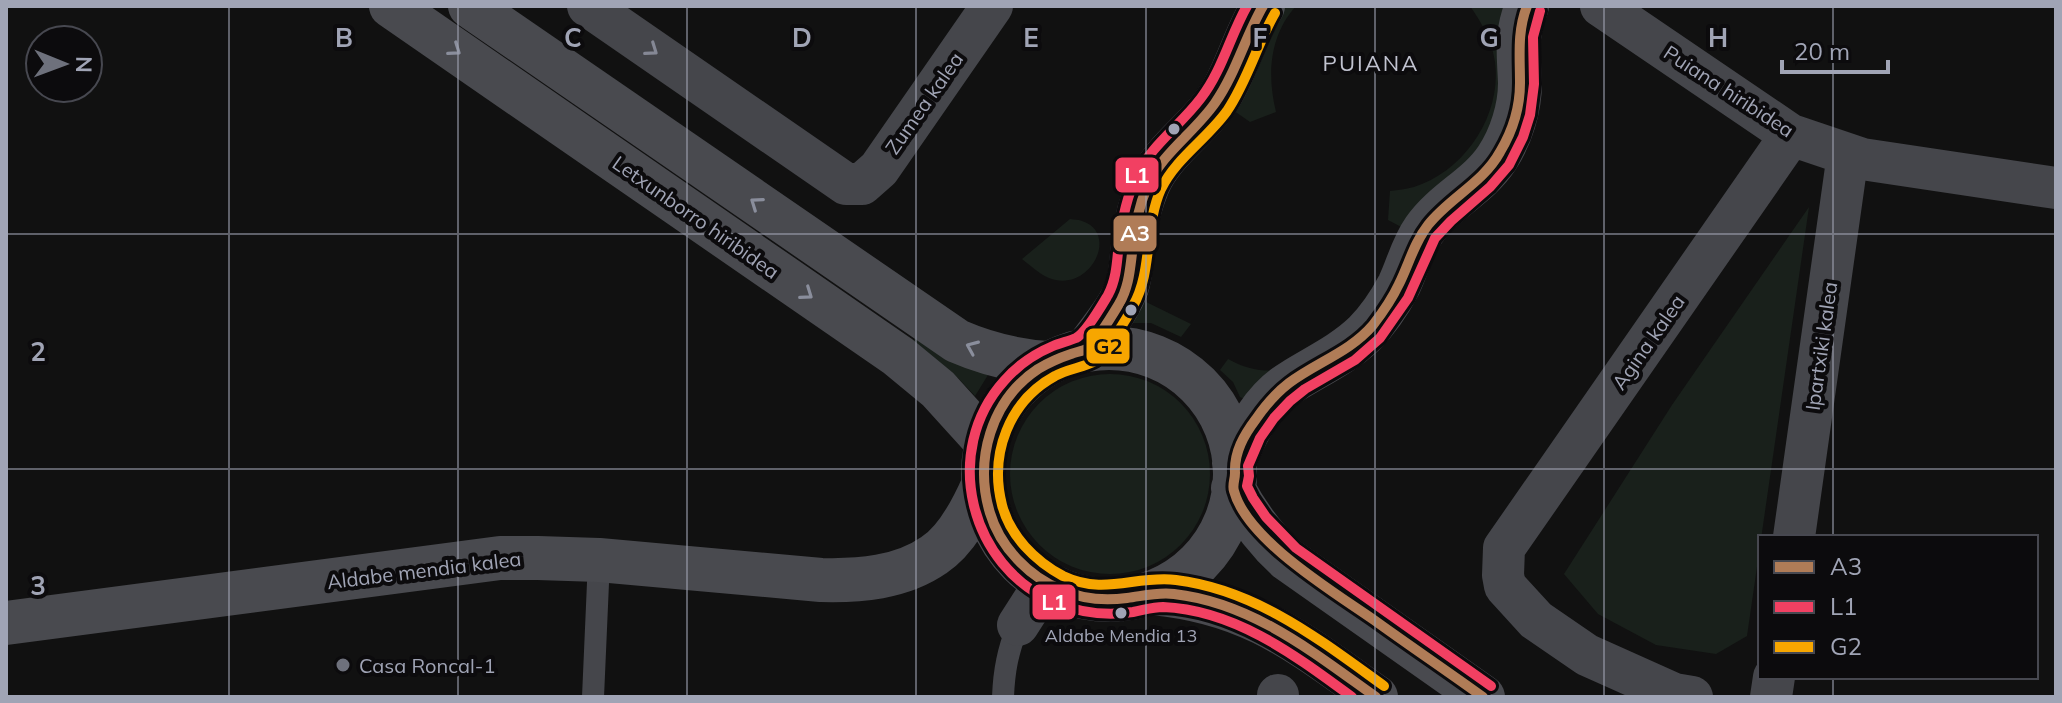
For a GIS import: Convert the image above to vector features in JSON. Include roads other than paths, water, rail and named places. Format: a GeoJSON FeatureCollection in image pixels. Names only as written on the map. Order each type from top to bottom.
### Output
{"type":"FeatureCollection","features":[{"type":"Feature","properties":{"kind":"main road","name":"Letxunborro hiribidea"},"geometry":{"type":"LineString","coordinates":[[391,6],[898,356],[938,389],[985,464]]}},
{"type":"Feature","properties":{"kind":"main road"},"geometry":{"type":"LineString","coordinates":[[470,6],[957,341],[1001,357],[1024,361],[1068,356],[1127,348],[1164,360],[1196,382],[1220,413],[1233,450],[1232,502],[1224,525],[1211,548],[1193,568],[1171,584],[1152,593],[1110,600],[1068,593],[1032,572],[1004,543],[993,525],[987,505],[985,464],[993,424],[1015,389],[1030,375],[1068,356],[1117,307],[1126,288],[1134,236],[1149,183],[1163,159],[1221,94],[1252,23],[1263,6]]}},
{"type":"Feature","properties":{"kind":"main road"},"geometry":{"type":"LineString","coordinates":[[1483,697],[1287,559],[1247,515],[1234,476],[1244,438],[1272,397],[1364,334],[1386,308],[1426,227],[1445,206],[1482,177],[1498,158],[1517,111],[1520,86],[1517,46],[1527,6]]}},
{"type":"Feature","properties":{"kind":"main road","name":"Aldabe mendia kalea"},"geometry":{"type":"LineString","coordinates":[[6,623],[500,558],[599,560],[821,580],[851,581],[880,577],[909,568],[935,555],[963,523],[985,464]]}},
{"type":"Feature","properties":{"kind":"main road","name":"Aldabe mendia kalea"},"geometry":{"type":"LineString","coordinates":[[935,555],[976,554],[1032,572]]}},
{"type":"Feature","properties":{"kind":"main road"},"geometry":{"type":"LineString","coordinates":[[1152,593],[1207,601],[1259,620],[1294,639],[1376,697]]}},
{"type":"Feature","properties":{"kind":"street","name":"Zumea kalea"},"geometry":{"type":"LineString","coordinates":[[588,6],[846,184],[862,184],[879,169],[992,6]]}},
{"type":"Feature","properties":{"kind":"street","name":"Puiana hiribidea"},"geometry":{"type":"LineString","coordinates":[[1601,6],[1791,135],[1862,159],[2056,188]]}},
{"type":"Feature","properties":{"kind":"street","name":"Agina kalea"},"geometry":{"type":"LineString","coordinates":[[1692,697],[1674,694],[1587,655],[1536,620],[1505,586],[1504,548],[1791,135]]}},
{"type":"Feature","properties":{"kind":"street","name":"Ipartxiki kalea"},"geometry":{"type":"LineString","coordinates":[[1794,535],[1848,154]]}},
{"type":"Feature","properties":{"kind":"street"},"geometry":{"type":"LineString","coordinates":[[1018,625],[1034,600],[1032,572]]}},
{"type":"Feature","properties":{"kind":"lane"},"geometry":{"type":"LineString","coordinates":[[593,697],[599,560]]}},
{"type":"Feature","properties":{"kind":"lane"},"geometry":{"type":"LineString","coordinates":[[1003,697],[1004,668],[1018,625]]}},
{"type":"Feature","properties":{"kind":"place","name":"Aldabe Mendia 13"},"geometry":{"type":"Point","coordinates":[1121,613]}},
{"type":"Feature","properties":{"kind":"place","name":"Casa Roncal-1"},"geometry":{"type":"Point","coordinates":[343,665]}},
{"type":"Feature","properties":{"kind":"district","name":"PUIANA"},"geometry":{"type":"Point","coordinates":[1371,63]}}]}
